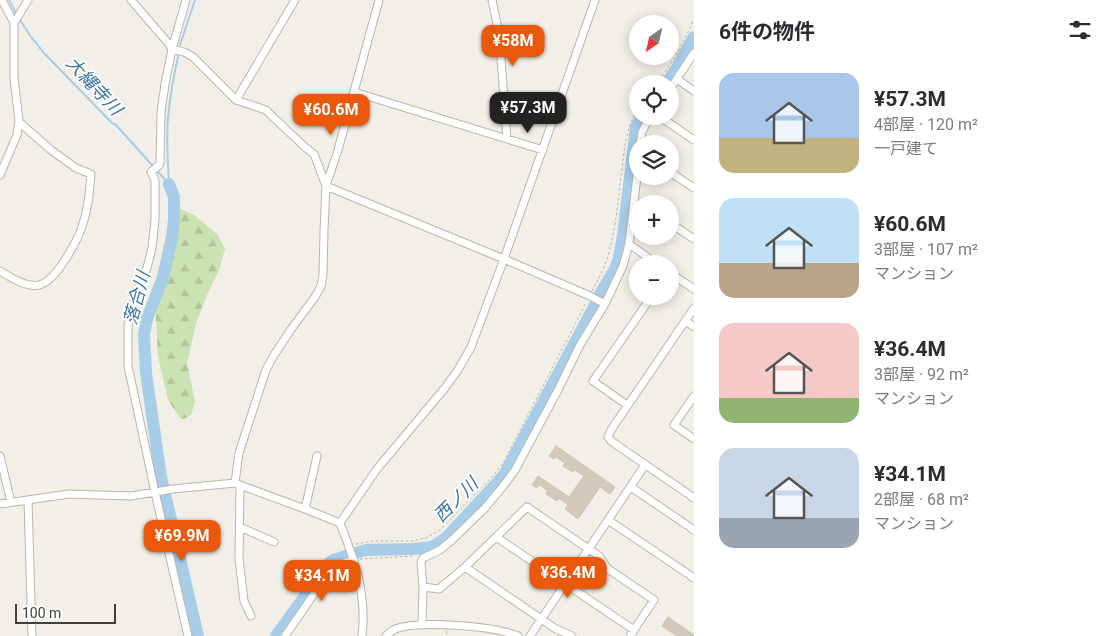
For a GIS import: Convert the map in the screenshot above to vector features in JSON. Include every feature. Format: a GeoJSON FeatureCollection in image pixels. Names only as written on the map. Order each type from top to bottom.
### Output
{"type":"FeatureCollection","features":[{"type":"Feature","properties":{"kind":"street"},"geometry":{"type":"LineString","coordinates":[[2,0],[15,21]]}},
{"type":"Feature","properties":{"kind":"street"},"geometry":{"type":"LineString","coordinates":[[0,175],[17,135],[19,122],[14,78],[15,21],[28,0]]}},
{"type":"Feature","properties":{"kind":"street"},"geometry":{"type":"LineString","coordinates":[[131,0],[172,50]]}},
{"type":"Feature","properties":{"kind":"street"},"geometry":{"type":"LineString","coordinates":[[186,0],[165,84],[156,168],[151,172],[155,180],[152,248],[128,325],[128,366],[188,636]]}},
{"type":"Feature","properties":{"kind":"street"},"geometry":{"type":"LineString","coordinates":[[236,100],[295,0]]}},
{"type":"Feature","properties":{"kind":"street"},"geometry":{"type":"LineString","coordinates":[[251,616],[244,601],[239,559],[238,484],[240,453],[266,370],[274,354],[321,286],[326,186],[379,0]]}},
{"type":"Feature","properties":{"kind":"street"},"geometry":{"type":"LineString","coordinates":[[492,0],[499,33],[507,138]]}},
{"type":"Feature","properties":{"kind":"street"},"geometry":{"type":"LineString","coordinates":[[340,523],[377,469],[444,390],[471,347],[543,150],[595,0]]}},
{"type":"Feature","properties":{"kind":"street"},"geometry":{"type":"LineString","coordinates":[[172,50],[184,52],[193,57],[236,100],[266,110],[314,154],[326,186],[504,259],[605,304]]}},
{"type":"Feature","properties":{"kind":"street"},"geometry":{"type":"LineString","coordinates":[[679,76],[694,54]]}},
{"type":"Feature","properties":{"kind":"street"},"geometry":{"type":"LineString","coordinates":[[679,80],[694,91]]}},
{"type":"Feature","properties":{"kind":"street"},"geometry":{"type":"LineString","coordinates":[[354,92],[543,150]]}},
{"type":"Feature","properties":{"kind":"street"},"geometry":{"type":"LineString","coordinates":[[0,271],[17,281],[37,286],[47,282],[55,274],[74,246],[84,220],[90,183],[91,174],[76,168],[57,155],[19,122]]}},
{"type":"Feature","properties":{"kind":"street"},"geometry":{"type":"LineString","coordinates":[[672,125],[694,140]]}},
{"type":"Feature","properties":{"kind":"street"},"geometry":{"type":"LineString","coordinates":[[679,178],[694,188]]}},
{"type":"Feature","properties":{"kind":"street"},"geometry":{"type":"LineString","coordinates":[[679,229],[694,239]]}},
{"type":"Feature","properties":{"kind":"street"},"geometry":{"type":"LineString","coordinates":[[422,625],[423,587],[421,562],[423,558],[440,550],[452,540],[485,508],[515,470],[558,390],[580,344],[605,304],[623,266],[629,236]]}},
{"type":"Feature","properties":{"kind":"street"},"geometry":{"type":"LineString","coordinates":[[628,244],[644,255]]}},
{"type":"Feature","properties":{"kind":"street"},"geometry":{"type":"LineString","coordinates":[[679,279],[694,290]]}},
{"type":"Feature","properties":{"kind":"street"},"geometry":{"type":"LineString","coordinates":[[627,405],[593,381],[646,305]]}},
{"type":"Feature","properties":{"kind":"street"},"geometry":{"type":"LineString","coordinates":[[694,308],[627,405],[608,437],[611,441],[694,498]]}},
{"type":"Feature","properties":{"kind":"street"},"geometry":{"type":"LineString","coordinates":[[686,321],[694,327]]}},
{"type":"Feature","properties":{"kind":"street"},"geometry":{"type":"LineString","coordinates":[[694,396],[674,425],[694,439]]}},
{"type":"Feature","properties":{"kind":"street"},"geometry":{"type":"LineString","coordinates":[[0,456],[11,502]]}},
{"type":"Feature","properties":{"kind":"street"},"geometry":{"type":"LineString","coordinates":[[305,509],[317,456]]}},
{"type":"Feature","properties":{"kind":"street"},"geometry":{"type":"LineString","coordinates":[[530,636],[645,465]]}},
{"type":"Feature","properties":{"kind":"street"},"geometry":{"type":"LineString","coordinates":[[0,504],[69,494],[132,496],[173,489],[238,484],[340,523],[361,585],[364,621],[362,636]]}},
{"type":"Feature","properties":{"kind":"street"},"geometry":{"type":"LineString","coordinates":[[631,487],[694,530]]}},
{"type":"Feature","properties":{"kind":"street"},"geometry":{"type":"LineString","coordinates":[[28,500],[32,636]]}},
{"type":"Feature","properties":{"kind":"street"},"geometry":{"type":"LineString","coordinates":[[423,587],[439,588],[465,568],[496,537],[527,508],[599,556],[608,569],[654,600],[632,633],[566,583],[496,537]]}},
{"type":"Feature","properties":{"kind":"street"},"geometry":{"type":"LineString","coordinates":[[608,520],[694,578]]}},
{"type":"Feature","properties":{"kind":"street"},"geometry":{"type":"LineString","coordinates":[[240,527],[274,542]]}},
{"type":"Feature","properties":{"kind":"street"},"geometry":{"type":"LineString","coordinates":[[285,636],[330,571],[351,553]]}},
{"type":"Feature","properties":{"kind":"street"},"geometry":{"type":"LineString","coordinates":[[465,568],[556,629],[572,636]]}},
{"type":"Feature","properties":{"kind":"street"},"geometry":{"type":"LineString","coordinates":[[386,636],[393,630],[422,625],[486,628],[518,636]]}},
{"type":"Feature","properties":{"kind":"path"},"geometry":{"type":"LineString","coordinates":[[663,75],[683,44],[694,19]]}},
{"type":"Feature","properties":{"kind":"path"},"geometry":{"type":"LineString","coordinates":[[351,553],[374,542],[412,541],[426,538],[440,530],[492,477],[502,463],[590,296],[609,253],[629,125]]}},
{"type":"Feature","properties":{"kind":"path"},"geometry":{"type":"LineString","coordinates":[[351,553],[364,558],[415,556],[423,558]]}},
{"type":"Feature","properties":{"kind":"green space"},"geometry":{"type":"Polygon","coordinates":[[[178,208],[194,215],[217,234],[225,249],[219,270],[196,324],[187,363],[195,402],[191,415],[184,419],[180,418],[168,400],[158,356],[155,303],[168,225],[178,208]]]}},
{"type":"Feature","properties":{"kind":"building"},"geometry":{"type":"Polygon","coordinates":[[[556,446],[615,487],[610,494],[600,487],[578,519],[565,509],[568,505],[559,498],[557,501],[546,494],[548,491],[540,485],[537,488],[532,485],[538,476],[569,497],[584,476],[575,470],[573,472],[563,466],[565,463],[556,457],[554,459],[549,456],[556,446]]]}},
{"type":"Feature","properties":{"kind":"building"},"geometry":{"type":"Polygon","coordinates":[[[668,617],[694,636],[677,636],[662,626],[668,617]]]}},
{"type":"Feature","properties":{"kind":"waterway","name":"大縄寺川"},"geometry":{"type":"LineString","coordinates":[[9,0],[16,13]]}},
{"type":"Feature","properties":{"kind":"waterway","name":"落合川"},"geometry":{"type":"LineString","coordinates":[[179,48],[195,0]]}},
{"type":"Feature","properties":{"kind":"waterway","name":"大縄寺川"},"geometry":{"type":"LineString","coordinates":[[20,20],[44,53],[116,125],[169,184]]}},
{"type":"Feature","properties":{"kind":"waterway","name":"西ノ川"},"geometry":{"type":"LineString","coordinates":[[672,75],[694,37]]}},
{"type":"Feature","properties":{"kind":"waterway","name":"落合川"},"geometry":{"type":"LineString","coordinates":[[169,184],[168,118],[179,52]]}},
{"type":"Feature","properties":{"kind":"waterway","name":"西ノ川"},"geometry":{"type":"LineString","coordinates":[[600,294],[615,269],[619,258],[637,125]]}},
{"type":"Feature","properties":{"kind":"waterway","name":"落合川"},"geometry":{"type":"LineString","coordinates":[[169,184],[174,197],[172,238],[163,277],[147,319],[144,334],[146,373],[161,477],[198,636]]}},
{"type":"Feature","properties":{"kind":"waterway","name":"西ノ川"},"geometry":{"type":"LineString","coordinates":[[276,636],[328,564],[333,560],[366,550],[432,547],[446,538],[504,475],[596,303]]}}]}
